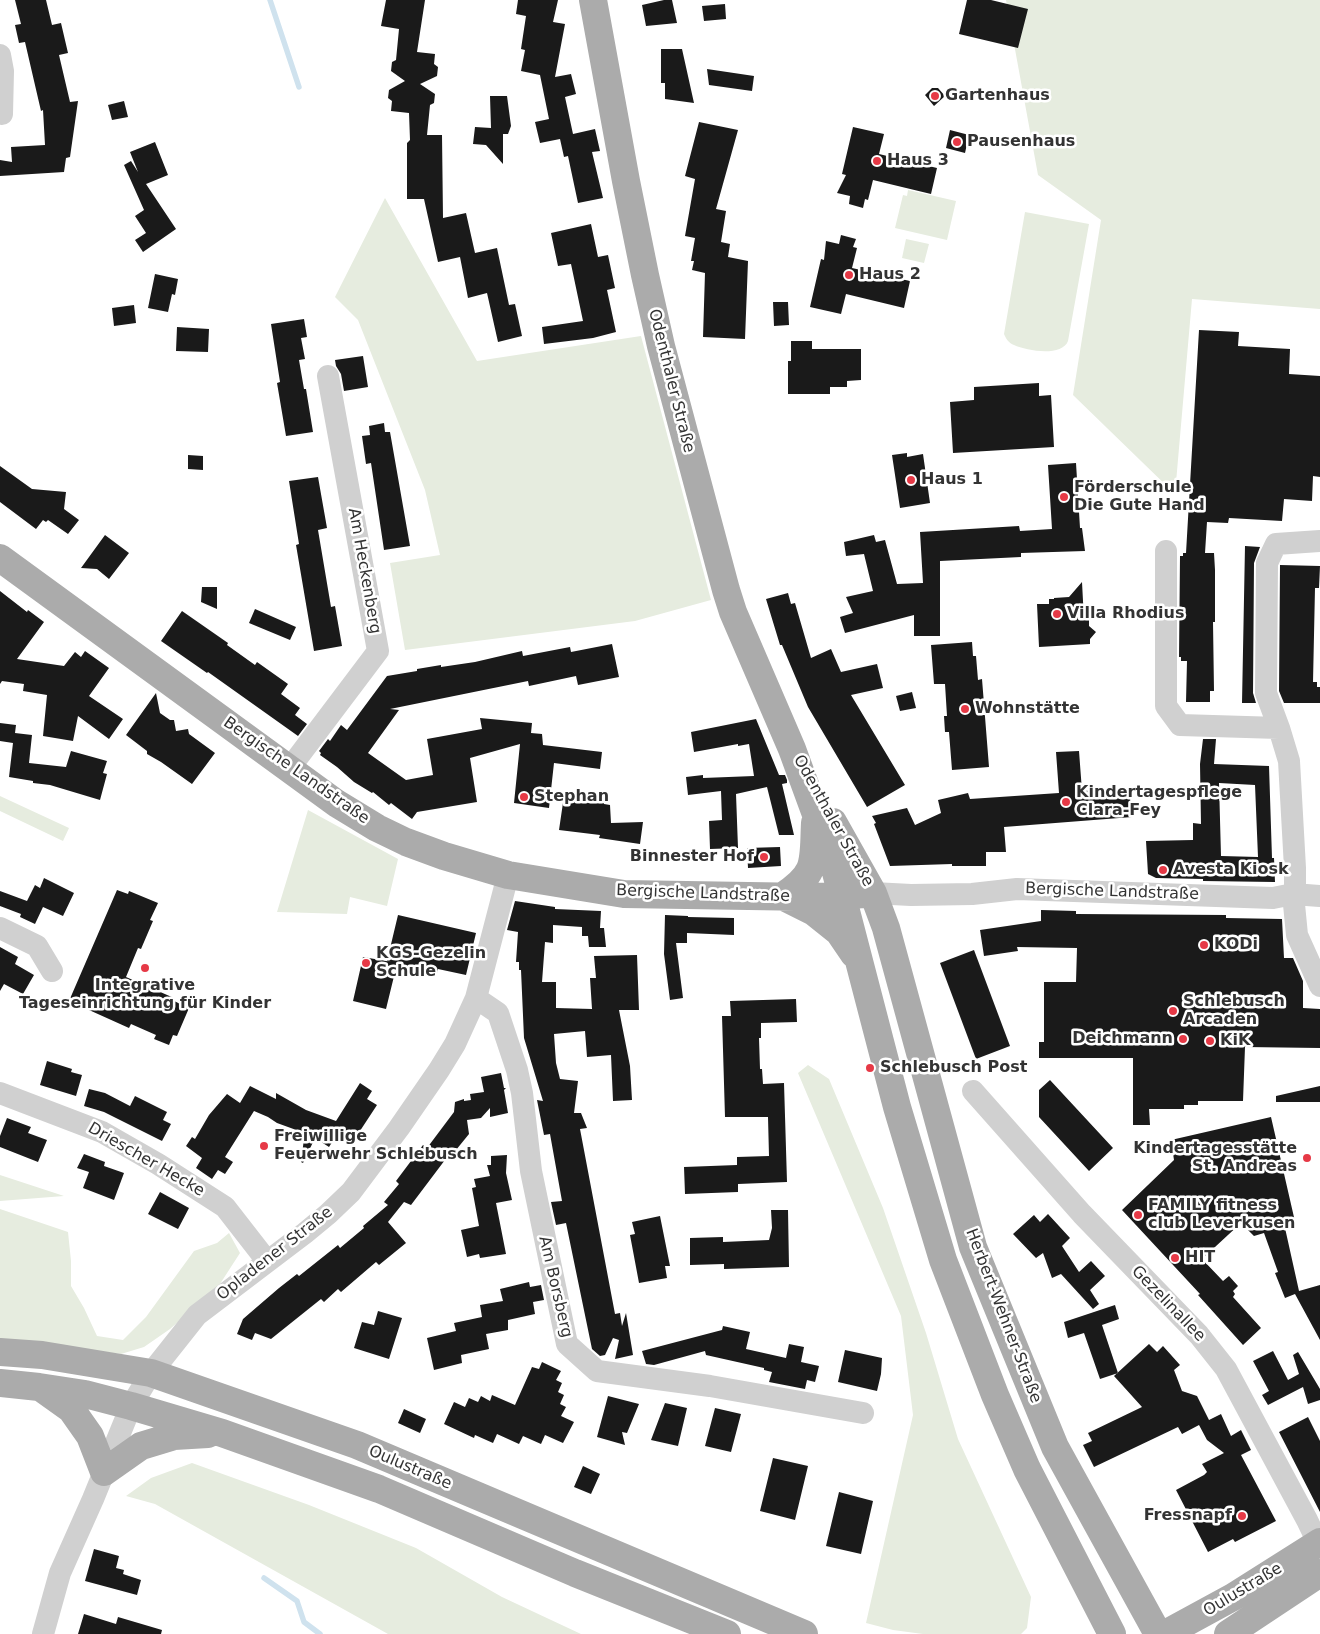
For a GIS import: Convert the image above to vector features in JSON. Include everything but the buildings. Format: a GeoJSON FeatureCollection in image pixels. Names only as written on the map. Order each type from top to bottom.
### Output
{"type":"FeatureCollection","features":[{"type":"Feature","properties":{"kind":"main road","name":"Odenthaler Straße"},"geometry":{"type":"LineString","coordinates":[[593,0],[645,275],[661,346],[720,571],[733,612],[792,749],[833,861],[843,896]]}},
{"type":"Feature","properties":{"kind":"main road","name":"Bergische Landstraße"},"geometry":{"type":"LineString","coordinates":[[0,558],[336,803],[376,828],[420,847],[508,876],[624,894],[811,898],[873,893]]}},
{"type":"Feature","properties":{"kind":"main road","name":"Odenthaler Straße"},"geometry":{"type":"LineString","coordinates":[[792,749],[873,893]]}},
{"type":"Feature","properties":{"kind":"main road"},"geometry":{"type":"LineString","coordinates":[[815,814],[811,868],[799,885],[783,896],[814,912],[840,932],[859,961]]}},
{"type":"Feature","properties":{"kind":"main road","name":"Herbert-Wehner-Straße"},"geometry":{"type":"LineString","coordinates":[[873,893],[894,955],[973,1247],[1055,1447],[1158,1634]]}},
{"type":"Feature","properties":{"kind":"main road"},"geometry":{"type":"LineString","coordinates":[[843,896],[897,1107],[947,1269],[995,1395],[1027,1469],[1112,1634]]}},
{"type":"Feature","properties":{"kind":"main road","name":"Oulustraße"},"geometry":{"type":"LineString","coordinates":[[0,1352],[42,1355],[151,1373],[357,1445],[804,1634]]}},
{"type":"Feature","properties":{"kind":"main road","name":"Oulustraße"},"geometry":{"type":"LineString","coordinates":[[0,1383],[86,1394],[222,1433],[379,1489],[575,1573],[727,1634]]}},
{"type":"Feature","properties":{"kind":"main road"},"geometry":{"type":"LineString","coordinates":[[39,1387],[70,1409],[90,1436],[104,1472],[141,1446],[174,1436],[222,1433]]}},
{"type":"Feature","properties":{"kind":"main road","name":"Oulustraße"},"geometry":{"type":"LineString","coordinates":[[1165,1634],[1232,1597],[1319,1544]]}},
{"type":"Feature","properties":{"kind":"main road","name":"Oulustraße"},"geometry":{"type":"LineString","coordinates":[[1228,1634],[1320,1572]]}},
{"type":"Feature","properties":{"kind":"street"},"geometry":{"type":"LineString","coordinates":[[0,55],[4,71],[2,114]]}},
{"type":"Feature","properties":{"kind":"street","name":"Am Heckenberg"},"geometry":{"type":"LineString","coordinates":[[289,768],[378,651],[328,376]]}},
{"type":"Feature","properties":{"kind":"street"},"geometry":{"type":"LineString","coordinates":[[1320,541],[1276,544],[1267,563],[1266,693],[1289,761],[1295,875],[1293,894],[1298,935],[1320,986]]}},
{"type":"Feature","properties":{"kind":"street"},"geometry":{"type":"LineString","coordinates":[[1166,551],[1166,706],[1180,725],[1279,728]]}},
{"type":"Feature","properties":{"kind":"street","name":"Opladener Straße"},"geometry":{"type":"LineString","coordinates":[[43,1634],[60,1573],[132,1406],[151,1373],[196,1315],[328,1214],[351,1192],[439,1070],[459,1036],[476,998],[508,876]]}},
{"type":"Feature","properties":{"kind":"street","name":"Bergische Landstraße"},"geometry":{"type":"LineString","coordinates":[[873,893],[911,895],[972,894],[1017,889],[1273,898],[1293,894],[1320,896]]}},
{"type":"Feature","properties":{"kind":"street"},"geometry":{"type":"LineString","coordinates":[[0,928],[37,946],[52,971]]}},
{"type":"Feature","properties":{"kind":"street","name":"Am Borsberg"},"geometry":{"type":"LineString","coordinates":[[476,998],[498,1014],[517,1070],[522,1093],[531,1172],[567,1344],[598,1371],[710,1386],[863,1413]]}},
{"type":"Feature","properties":{"kind":"street","name":"Gezelinallee"},"geometry":{"type":"LineString","coordinates":[[972,1091],[1082,1214],[1199,1335],[1223,1365],[1319,1544]]}},
{"type":"Feature","properties":{"kind":"street","name":"Driescher Hecke"},"geometry":{"type":"LineString","coordinates":[[0,1093],[102,1132],[158,1164],[225,1207],[267,1261]]}},
{"type":"Feature","properties":{"kind":"shaded area"},"geometry":{"type":"Polygon","coordinates":[[[1006,0],[1320,0],[1320,309],[1192,299],[1175,494],[1073,395],[1101,220],[1038,175],[1006,0]]]}},
{"type":"Feature","properties":{"kind":"shaded area"},"geometry":{"type":"Polygon","coordinates":[[[908,190],[956,201],[947,240],[895,228],[903,195],[907,196],[908,190]]]}},
{"type":"Feature","properties":{"kind":"shaded area"},"geometry":{"type":"Polygon","coordinates":[[[385,198],[477,361],[641,336],[711,600],[635,621],[405,650],[390,563],[440,555],[425,490],[358,320],[335,297],[385,198]]]}},
{"type":"Feature","properties":{"kind":"shaded area"},"geometry":{"type":"Polygon","coordinates":[[[1025,212],[1089,224],[1068,341],[1064,346],[1052,351],[1035,351],[1020,347],[1009,342],[1004,334],[1025,212]]]}},
{"type":"Feature","properties":{"kind":"shaded area"},"geometry":{"type":"Polygon","coordinates":[[[906,239],[929,244],[924,263],[902,258],[906,239]]]}},
{"type":"Feature","properties":{"kind":"shaded area"},"geometry":{"type":"Polygon","coordinates":[[[0,796],[69,828],[63,841],[0,811],[0,796]]]}},
{"type":"Feature","properties":{"kind":"shaded area"},"geometry":{"type":"Polygon","coordinates":[[[308,810],[398,859],[387,906],[350,897],[347,914],[277,912],[308,810]]]}},
{"type":"Feature","properties":{"kind":"shaded area"},"geometry":{"type":"Polygon","coordinates":[[[808,1065],[829,1079],[883,1208],[926,1333],[958,1439],[1031,1597],[1027,1628],[1021,1634],[923,1634],[893,1630],[866,1623],[913,1415],[901,1316],[798,1073],[808,1065]]]}},
{"type":"Feature","properties":{"kind":"shaded area"},"geometry":{"type":"Polygon","coordinates":[[[0,1175],[64,1196],[0,1201],[0,1175]]]}},
{"type":"Feature","properties":{"kind":"shaded area"},"geometry":{"type":"Polygon","coordinates":[[[0,1209],[68,1232],[71,1286],[97,1336],[123,1340],[146,1317],[194,1251],[217,1243],[229,1233],[240,1253],[218,1287],[170,1329],[144,1347],[121,1354],[0,1342],[0,1209]]]}},
{"type":"Feature","properties":{"kind":"shaded area"},"geometry":{"type":"Polygon","coordinates":[[[192,1463],[309,1505],[416,1548],[502,1597],[581,1634],[388,1634],[155,1504],[126,1496],[151,1478],[192,1463]]]}},
{"type":"Feature","properties":{"kind":"waterway"},"geometry":{"type":"LineString","coordinates":[[270,0],[299,87]]}},
{"type":"Feature","properties":{"kind":"waterway"},"geometry":{"type":"LineString","coordinates":[[264,1578],[297,1601],[304,1622],[320,1634]]}},
{"type":"Feature","properties":{"kind":"place","name":"Gartenhaus"},"geometry":{"type":"Point","coordinates":[935,96]}},
{"type":"Feature","properties":{"kind":"place","name":"Pausenhaus"},"geometry":{"type":"Point","coordinates":[957,142]}},
{"type":"Feature","properties":{"kind":"place","name":"Haus 3"},"geometry":{"type":"Point","coordinates":[877,161]}},
{"type":"Feature","properties":{"kind":"place","name":"Haus 2"},"geometry":{"type":"Point","coordinates":[849,275]}},
{"type":"Feature","properties":{"kind":"place","name":"Haus 1"},"geometry":{"type":"Point","coordinates":[911,480]}},
{"type":"Feature","properties":{"kind":"place","name":"Förderschule Die Gute Hand"},"geometry":{"type":"Point","coordinates":[1064,497]}},
{"type":"Feature","properties":{"kind":"place","name":"Villa Rhodius"},"geometry":{"type":"Point","coordinates":[1057,614]}},
{"type":"Feature","properties":{"kind":"place","name":"Wohnstätte"},"geometry":{"type":"Point","coordinates":[965,709]}},
{"type":"Feature","properties":{"kind":"place","name":"Stephan"},"geometry":{"type":"Point","coordinates":[524,797]}},
{"type":"Feature","properties":{"kind":"place","name":"Kindertagespflege Clara-Fey"},"geometry":{"type":"Point","coordinates":[1066,802]}},
{"type":"Feature","properties":{"kind":"place","name":"Binnester Hof"},"geometry":{"type":"Point","coordinates":[764,857]}},
{"type":"Feature","properties":{"kind":"place","name":"Avesta Kiosk"},"geometry":{"type":"Point","coordinates":[1163,870]}},
{"type":"Feature","properties":{"kind":"place","name":"KODi"},"geometry":{"type":"Point","coordinates":[1204,945]}},
{"type":"Feature","properties":{"kind":"place","name":"KGS-Gezelin Schule"},"geometry":{"type":"Point","coordinates":[366,963]}},
{"type":"Feature","properties":{"kind":"place","name":"Integrative Tageseinrichtung für Kinder"},"geometry":{"type":"Point","coordinates":[145,968]}},
{"type":"Feature","properties":{"kind":"place","name":"Schlebusch Arcaden"},"geometry":{"type":"Point","coordinates":[1173,1011]}},
{"type":"Feature","properties":{"kind":"place","name":"Deichmann"},"geometry":{"type":"Point","coordinates":[1183,1039]}},
{"type":"Feature","properties":{"kind":"place","name":"KiK"},"geometry":{"type":"Point","coordinates":[1210,1041]}},
{"type":"Feature","properties":{"kind":"place","name":"Schlebusch Post"},"geometry":{"type":"Point","coordinates":[870,1068]}},
{"type":"Feature","properties":{"kind":"place","name":"Freiwillige Feuerwehr Schlebusch"},"geometry":{"type":"Point","coordinates":[264,1146]}},
{"type":"Feature","properties":{"kind":"place","name":"Kindertagesstätte St. Andreas"},"geometry":{"type":"Point","coordinates":[1307,1158]}},
{"type":"Feature","properties":{"kind":"place","name":"FAMILY fitness club Leverkusen"},"geometry":{"type":"Point","coordinates":[1138,1215]}},
{"type":"Feature","properties":{"kind":"place","name":"HIT"},"geometry":{"type":"Point","coordinates":[1175,1258]}},
{"type":"Feature","properties":{"kind":"place","name":"Fressnapf"},"geometry":{"type":"Point","coordinates":[1242,1516]}}]}
